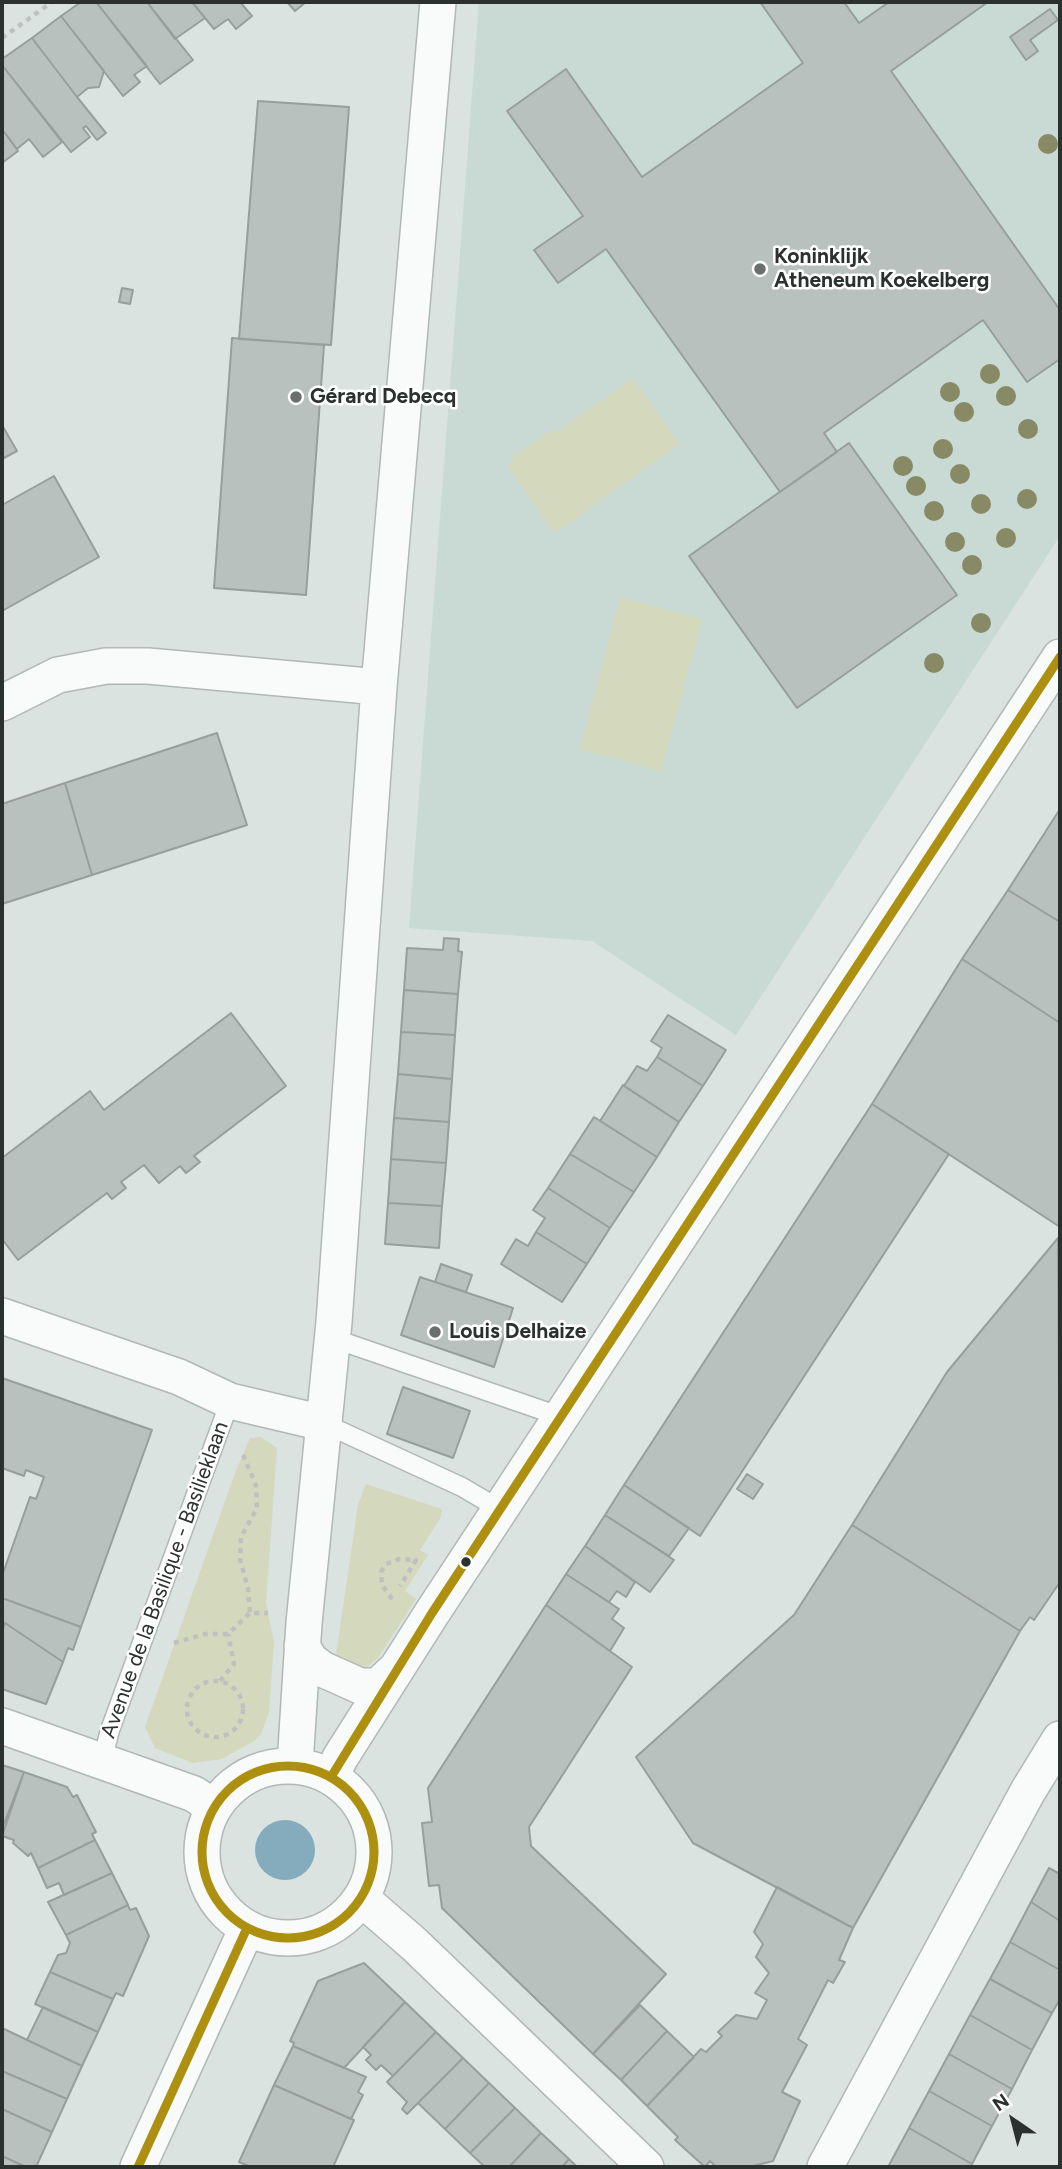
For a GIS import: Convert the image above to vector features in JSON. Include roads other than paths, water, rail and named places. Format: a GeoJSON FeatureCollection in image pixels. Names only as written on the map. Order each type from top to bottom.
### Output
{"type":"FeatureCollection","features":[{"type":"Feature","properties":{"kind":"street"},"geometry":{"type":"LineString","coordinates":[[295,1765],[302,1646],[332,1338],[379,687],[438,2]]}},
{"type":"Feature","properties":{"kind":"street"},"geometry":{"type":"LineString","coordinates":[[331,1777],[340,1758],[396,1670],[1060,657]]}},
{"type":"Feature","properties":{"kind":"street"},"geometry":{"type":"LineString","coordinates":[[2,703],[58,675],[106,666],[148,666],[379,687]]}},
{"type":"Feature","properties":{"kind":"street"},"geometry":{"type":"LineString","coordinates":[[2,1315],[179,1377],[230,1401],[323,1423]]}},
{"type":"Feature","properties":{"kind":"street"},"geometry":{"type":"LineString","coordinates":[[302,1646],[310,1661],[360,1686],[378,1686],[396,1670]]}},
{"type":"Feature","properties":{"kind":"street"},"geometry":{"type":"LineString","coordinates":[[2,1726],[194,1794],[213,1807]]}},
{"type":"Feature","properties":{"kind":"street"},"geometry":{"type":"LineString","coordinates":[[825,2167],[1028,1791],[1060,1739]]}},
{"type":"Feature","properties":{"kind":"street"},"geometry":{"type":"LineString","coordinates":[[295,1765],[331,1777],[350,1791],[364,1810],[372,1831],[374,1854],[370,1877],[361,1898],[344,1917],[310,1935],[297,1938],[271,1937],[247,1928],[228,1914],[213,1896],[204,1875],[201,1852],[204,1828],[213,1807],[228,1788],[248,1775],[271,1766],[295,1765]]}},
{"type":"Feature","properties":{"kind":"street"},"geometry":{"type":"LineString","coordinates":[[361,1898],[414,1944],[646,2167]]}},
{"type":"Feature","properties":{"kind":"street"},"geometry":{"type":"LineString","coordinates":[[138,2167],[247,1928]]}},
{"type":"Feature","properties":{"kind":"lane"},"geometry":{"type":"LineString","coordinates":[[332,1338],[562,1417]]}},
{"type":"Feature","properties":{"kind":"lane","name":"Avenue de la Basilique - Basilieklaan"},"geometry":{"type":"LineString","coordinates":[[102,1761],[110,1730],[213,1441],[230,1401]]}},
{"type":"Feature","properties":{"kind":"lane"},"geometry":{"type":"LineString","coordinates":[[323,1423],[462,1488],[501,1510]]}},
{"type":"Feature","properties":{"kind":"water"},"geometry":{"type":"Polygon","coordinates":[[[285,1820],[302,1825],[310,1833],[315,1850],[310,1867],[302,1875],[285,1880],[268,1875],[260,1867],[255,1850],[260,1833],[268,1825],[285,1820]]]}},
{"type":"Feature","properties":{"kind":"place","name":"Koninklijk Atheneum Koekelberg"},"geometry":{"type":"Point","coordinates":[760,269]}},
{"type":"Feature","properties":{"kind":"place","name":"Gérard Debecq"},"geometry":{"type":"Point","coordinates":[296,397]}},
{"type":"Feature","properties":{"kind":"place","name":"Louis Delhaize"},"geometry":{"type":"Point","coordinates":[435,1332]}}]}
